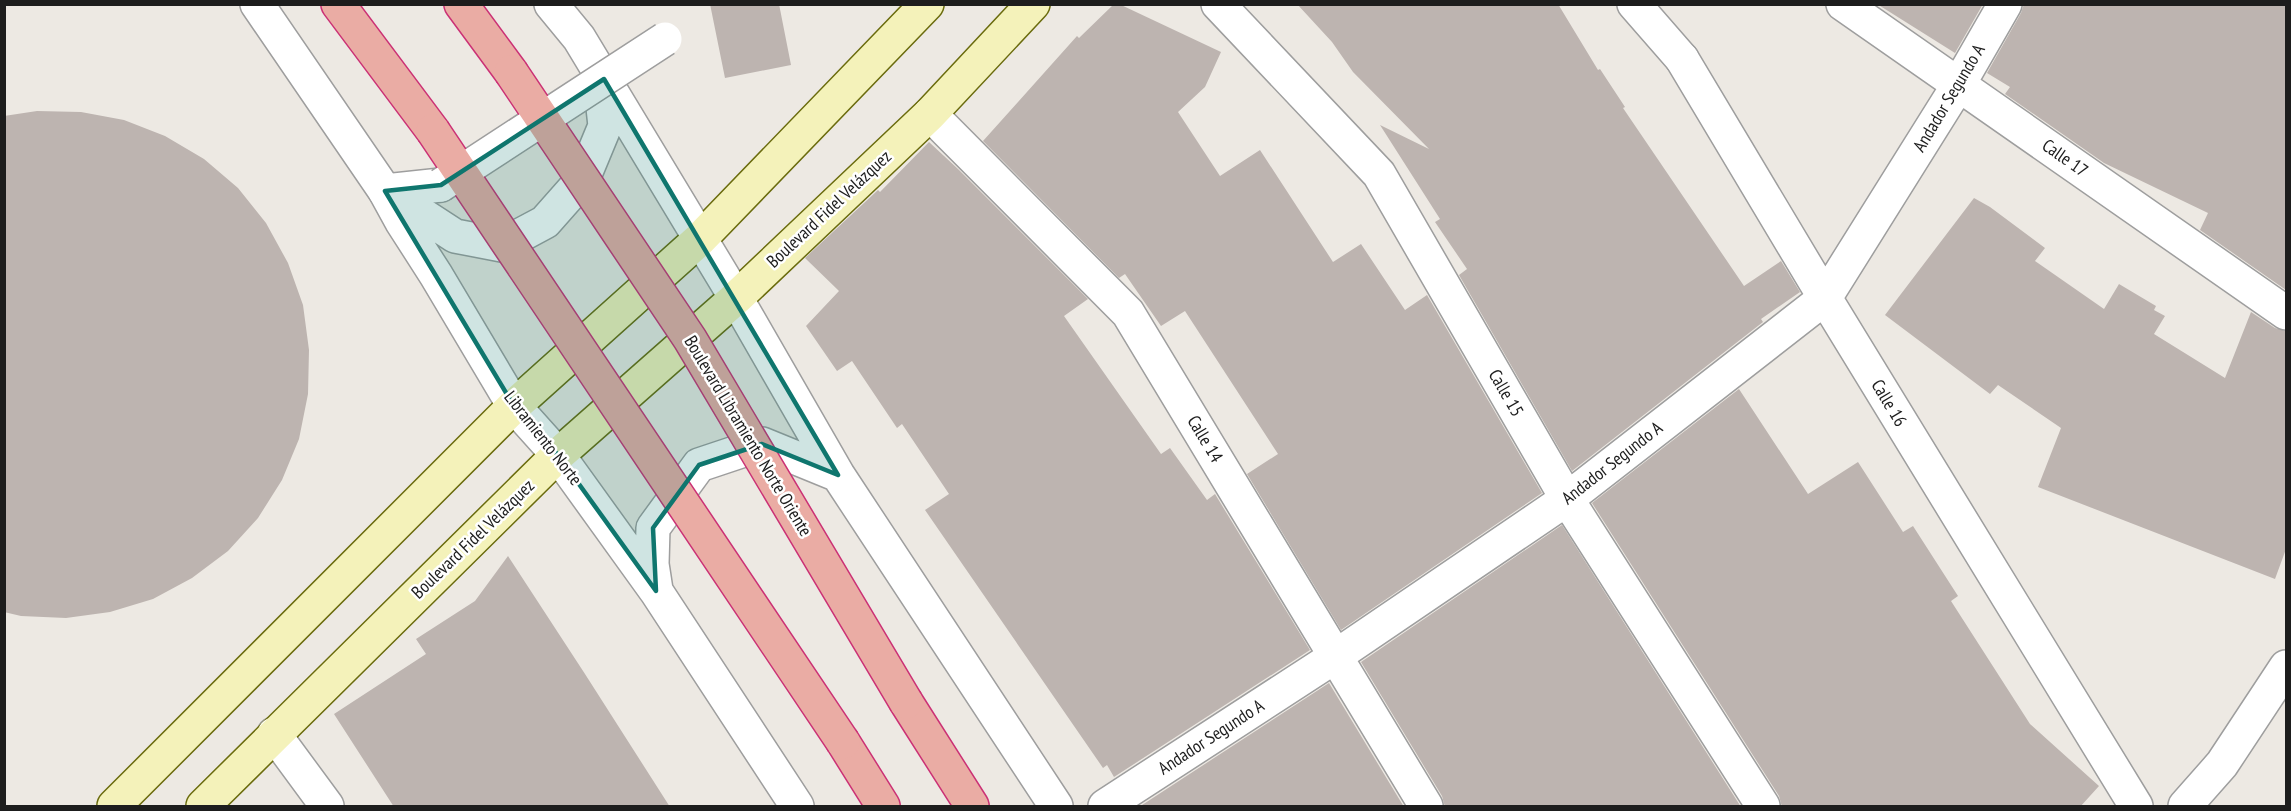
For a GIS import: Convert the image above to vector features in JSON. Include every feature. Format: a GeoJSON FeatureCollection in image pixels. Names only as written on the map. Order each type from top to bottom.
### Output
{"type":"FeatureCollection","features":[{"type":"Feature","properties":{"kind":"highway"},"geometry":{"type":"LineString","coordinates":[[338,4],[433,131],[843,742],[883,807]]}},
{"type":"Feature","properties":{"kind":"highway","name":"Boulevard Libramiento Norte Oriente"},"geometry":{"type":"LineString","coordinates":[[461,4],[511,72],[690,339],[906,702],[972,807]]}},
{"type":"Feature","properties":{"kind":"main road"},"geometry":{"type":"LineString","coordinates":[[114,807],[514,406],[700,239],[927,4]]}},
{"type":"Feature","properties":{"kind":"main road","name":"Boulevard Fidel Velázquez"},"geometry":{"type":"LineString","coordinates":[[203,807],[274,734],[558,455],[736,298],[930,114],[1033,4]]}},
{"type":"Feature","properties":{"kind":"street","name":"Libramiento Norte"},"geometry":{"type":"LineString","coordinates":[[257,4],[385,191],[514,406],[558,455],[656,591],[797,807]]}},
{"type":"Feature","properties":{"kind":"street"},"geometry":{"type":"LineString","coordinates":[[551,4],[579,38],[736,298],[838,475],[1056,807]]}},
{"type":"Feature","properties":{"kind":"street","name":"Calle 15"},"geometry":{"type":"LineString","coordinates":[[1218,4],[1379,174],[1566,499],[1763,807]]}},
{"type":"Feature","properties":{"kind":"street","name":"Calle 16"},"geometry":{"type":"LineString","coordinates":[[1634,4],[1682,59],[2136,807]]}},
{"type":"Feature","properties":{"kind":"street","name":"Calle 17"},"geometry":{"type":"LineString","coordinates":[[1843,4],[2286,313]]}},
{"type":"Feature","properties":{"kind":"street","name":"Andador Segundo A"},"geometry":{"type":"LineString","coordinates":[[1105,807],[1336,656],[1566,499],[1825,298],[1959,84],[2005,4]]}},
{"type":"Feature","properties":{"kind":"street"},"geometry":{"type":"LineString","coordinates":[[385,191],[455,236],[501,245],[545,222],[583,179],[605,126],[601,89],[579,38]]}},
{"type":"Feature","properties":{"kind":"street"},"geometry":{"type":"LineString","coordinates":[[385,191],[441,185],[666,39]]}},
{"type":"Feature","properties":{"kind":"street","name":"Calle 14"},"geometry":{"type":"LineString","coordinates":[[930,114],[1128,313],[1426,807]]}},
{"type":"Feature","properties":{"kind":"street"},"geometry":{"type":"LineString","coordinates":[[656,591],[652,564],[653,528],[699,465],[762,444],[838,475]]}},
{"type":"Feature","properties":{"kind":"street"},"geometry":{"type":"LineString","coordinates":[[2185,807],[2222,764],[2286,667]]}},
{"type":"Feature","properties":{"kind":"street"},"geometry":{"type":"LineString","coordinates":[[274,734],[327,807]]}},
{"type":"Feature","properties":{"kind":"highlighted area"},"geometry":{"type":"Polygon","coordinates":[[[604,79],[838,475],[762,444],[699,465],[653,528],[656,591],[558,455],[514,406],[385,191],[441,185],[604,79]]]}},
{"type":"Feature","properties":{"kind":"building"},"geometry":{"type":"Polygon","coordinates":[[[710,4],[779,4],[791,65],[725,78],[710,4]]]}},
{"type":"Feature","properties":{"kind":"building"},"geometry":{"type":"Polygon","coordinates":[[[1114,4],[1119,4],[1221,52],[1205,87],[1178,112],[1220,176],[1260,150],[1333,262],[1361,244],[1405,310],[1427,295],[1542,493],[1341,630],[1247,474],[1278,454],[1185,311],[1161,326],[1125,274],[1119,278],[983,141],[1077,36],[1079,38],[1114,4]]]}},
{"type":"Feature","properties":{"kind":"building"},"geometry":{"type":"Polygon","coordinates":[[[1297,4],[1558,4],[1598,70],[1600,69],[1625,107],[1623,108],[1744,286],[1781,261],[1800,292],[1761,319],[1763,322],[1572,471],[1459,275],[1467,269],[1435,222],[1440,219],[1380,125],[1429,149],[1353,72],[1332,42],[1297,4]]]}},
{"type":"Feature","properties":{"kind":"building"},"geometry":{"type":"Polygon","coordinates":[[[1877,4],[1983,4],[1955,53],[1877,4]]]}},
{"type":"Feature","properties":{"kind":"building"},"geometry":{"type":"Polygon","coordinates":[[[2024,4],[2286,4],[2286,290],[2200,230],[2208,213],[2104,163],[2005,94],[2010,87],[1987,73],[2024,4]]]}},
{"type":"Feature","properties":{"kind":"building"},"geometry":{"type":"Polygon","coordinates":[[[37,111],[81,112],[124,120],[165,136],[204,159],[238,188],[266,223],[288,263],[303,305],[309,350],[308,394],[299,439],[282,480],[258,518],[228,551],[192,578],[153,599],[110,612],[66,618],[21,616],[4,612],[4,116],[37,111]]]}},
{"type":"Feature","properties":{"kind":"building"},"geometry":{"type":"Polygon","coordinates":[[[929,142],[1088,299],[1064,316],[1161,454],[1170,448],[1207,500],[1215,494],[1310,650],[1114,777],[1107,765],[1103,768],[925,510],[949,494],[902,424],[897,428],[852,361],[837,371],[806,326],[839,291],[805,258],[878,190],[880,192],[929,142]]]}},
{"type":"Feature","properties":{"kind":"building"},"geometry":{"type":"Polygon","coordinates":[[[1974,198],[1990,207],[2045,248],[2035,261],[2104,309],[2119,284],[2156,306],[2154,310],[2165,316],[2154,334],[2225,378],[2251,312],[2275,328],[2286,331],[2286,549],[2275,579],[2038,487],[2061,428],[1998,385],[1990,394],[1885,315],[1974,198]]]}},
{"type":"Feature","properties":{"kind":"building"},"geometry":{"type":"Polygon","coordinates":[[[1739,389],[1808,494],[1858,462],[1903,532],[1913,526],[1958,596],[1951,601],[2030,724],[2099,786],[2080,807],[1782,807],[1779,796],[1592,503],[1739,389]]]}},
{"type":"Feature","properties":{"kind":"building"},"geometry":{"type":"Polygon","coordinates":[[[1562,525],[1741,807],[1445,807],[1442,796],[1361,662],[1562,525]]]}},
{"type":"Feature","properties":{"kind":"building"},"geometry":{"type":"Polygon","coordinates":[[[508,556],[670,807],[394,807],[334,714],[426,654],[416,639],[475,601],[508,556]]]}},
{"type":"Feature","properties":{"kind":"building"},"geometry":{"type":"Polygon","coordinates":[[[1329,683],[1404,807],[1139,807],[1329,683]]]}}]}
